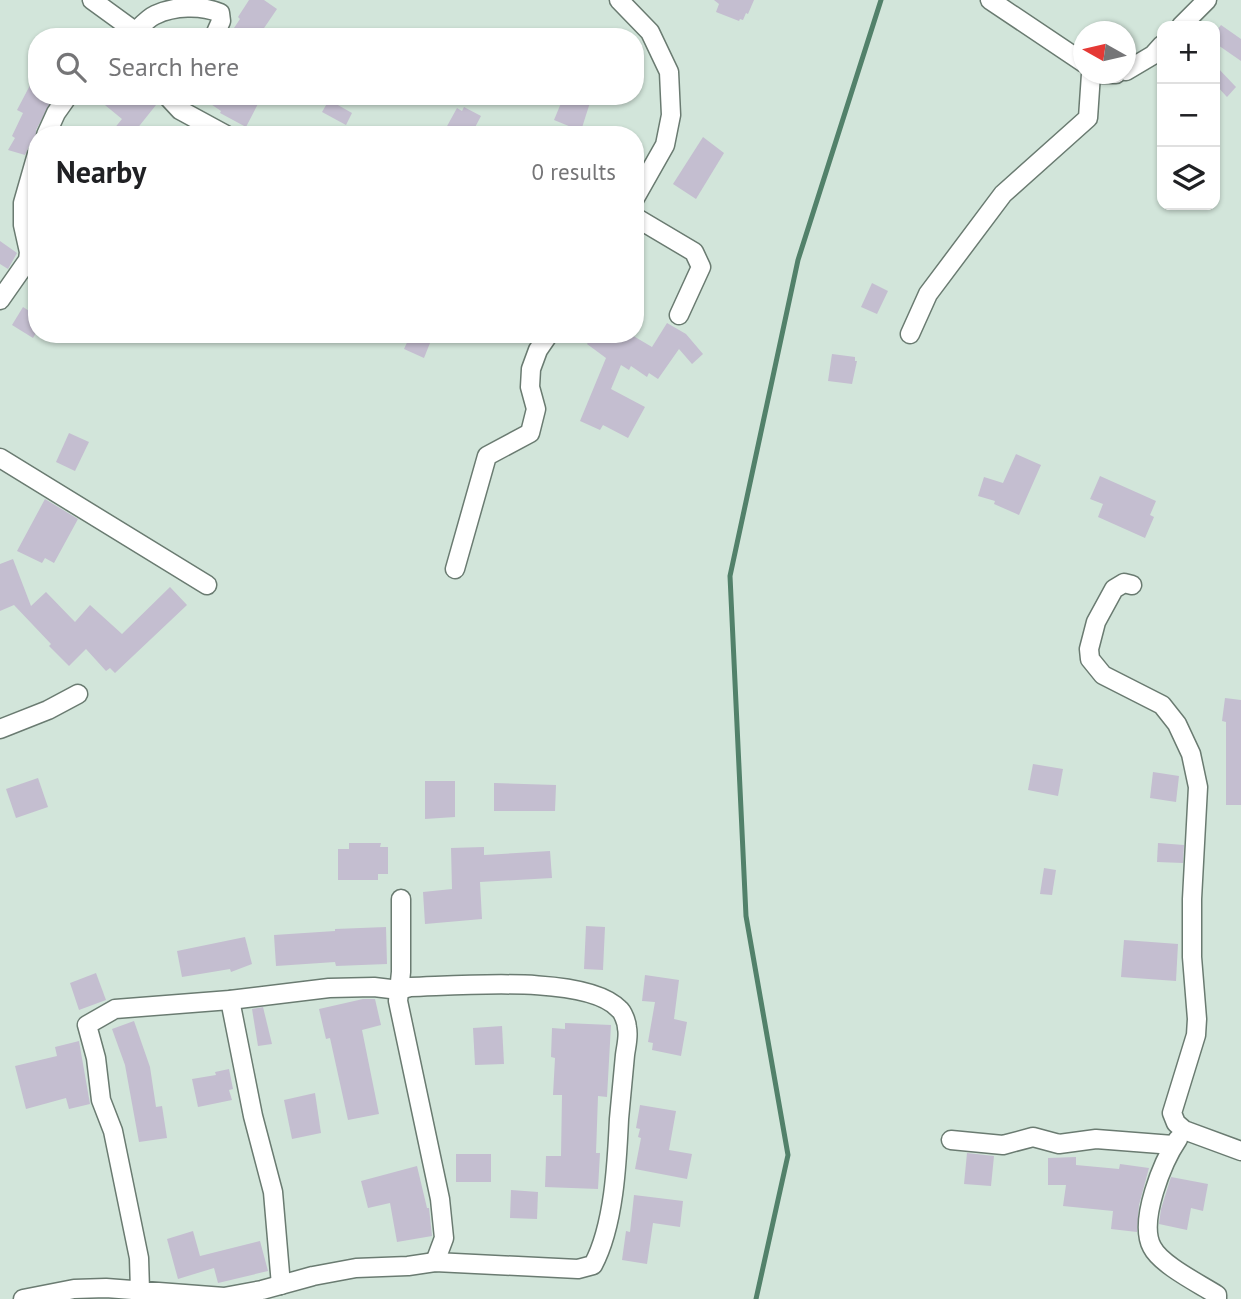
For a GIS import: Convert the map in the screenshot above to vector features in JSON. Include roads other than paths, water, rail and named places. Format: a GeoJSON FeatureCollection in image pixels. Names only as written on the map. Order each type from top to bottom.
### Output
{"type":"FeatureCollection","features":[{"type":"Feature","properties":{"kind":"street"},"geometry":{"type":"LineString","coordinates":[[92,0],[126,28]]}},
{"type":"Feature","properties":{"kind":"street"},"geometry":{"type":"LineString","coordinates":[[139,28],[169,0]]}},
{"type":"Feature","properties":{"kind":"street"},"geometry":{"type":"LineString","coordinates":[[619,0],[650,32],[669,72],[671,115],[665,145],[644,182]]}},
{"type":"Feature","properties":{"kind":"street"},"geometry":{"type":"LineString","coordinates":[[990,0],[1073,56]]}},
{"type":"Feature","properties":{"kind":"street"},"geometry":{"type":"LineString","coordinates":[[1186,21],[1207,0]]}},
{"type":"Feature","properties":{"kind":"street"},"geometry":{"type":"LineString","coordinates":[[153,15],[180,8],[210,9],[220,13],[218,28]]}},
{"type":"Feature","properties":{"kind":"street"},"geometry":{"type":"LineString","coordinates":[[1136,65],[1157,51]]}},
{"type":"Feature","properties":{"kind":"street"},"geometry":{"type":"LineString","coordinates":[[909,334],[928,294],[1003,194],[1088,118],[1090,84]]}},
{"type":"Feature","properties":{"kind":"street"},"geometry":{"type":"LineString","coordinates":[[50,126],[62,105]]}},
{"type":"Feature","properties":{"kind":"street"},"geometry":{"type":"LineString","coordinates":[[175,105],[209,126]]}},
{"type":"Feature","properties":{"kind":"street"},"geometry":{"type":"LineString","coordinates":[[28,185],[23,202],[23,225],[28,248]]}},
{"type":"Feature","properties":{"kind":"street"},"geometry":{"type":"LineString","coordinates":[[644,222],[694,252],[701,267],[679,315]]}},
{"type":"Feature","properties":{"kind":"street"},"geometry":{"type":"LineString","coordinates":[[0,300],[28,261]]}},
{"type":"Feature","properties":{"kind":"street"},"geometry":{"type":"LineString","coordinates":[[456,569],[487,456],[530,433],[536,409],[530,387],[531,369],[543,343]]}},
{"type":"Feature","properties":{"kind":"street"},"geometry":{"type":"LineString","coordinates":[[0,458],[207,585]]}},
{"type":"Feature","properties":{"kind":"street"},"geometry":{"type":"LineString","coordinates":[[1132,585],[1124,583],[1114,589],[1096,622],[1089,649],[1090,660],[1103,675],[1162,705],[1177,724],[1191,754],[1198,786],[1192,911],[1196,1027],[1172,1113],[1176,1123],[1184,1130],[1241,1151]]}},
{"type":"Feature","properties":{"kind":"street"},"geometry":{"type":"LineString","coordinates":[[0,729],[48,710],[78,694]]}},
{"type":"Feature","properties":{"kind":"street"},"geometry":{"type":"LineString","coordinates":[[401,899],[398,1001],[421,1116],[435,1164],[440,1199],[444,1238],[435,1262]]}},
{"type":"Feature","properties":{"kind":"street"},"geometry":{"type":"LineString","coordinates":[[23,1299],[74,1290],[140,1290],[224,1297],[356,1268],[435,1262],[579,1269],[593,1265],[600,1253],[605,1233],[619,1158],[628,1029],[621,1010],[603,998],[573,988],[487,985],[410,987],[399,990],[374,987],[329,988],[230,1000],[115,1009],[87,1025],[96,1058],[101,1100],[113,1131],[139,1258],[140,1290]]}},
{"type":"Feature","properties":{"kind":"street"},"geometry":{"type":"LineString","coordinates":[[230,1000],[253,1116],[273,1192],[281,1285]]}},
{"type":"Feature","properties":{"kind":"street"},"geometry":{"type":"LineString","coordinates":[[1184,1130],[1173,1145],[1155,1185],[1148,1226],[1152,1247],[1168,1263],[1217,1295],[1217,1299]]}},
{"type":"Feature","properties":{"kind":"street"},"geometry":{"type":"LineString","coordinates":[[951,1140],[1003,1145],[1033,1137],[1059,1144],[1096,1139],[1173,1145]]}},
{"type":"Feature","properties":{"kind":"waterway"},"geometry":{"type":"LineString","coordinates":[[756,1299],[788,1155],[746,916],[730,576],[798,260],[881,0]]}}]}
